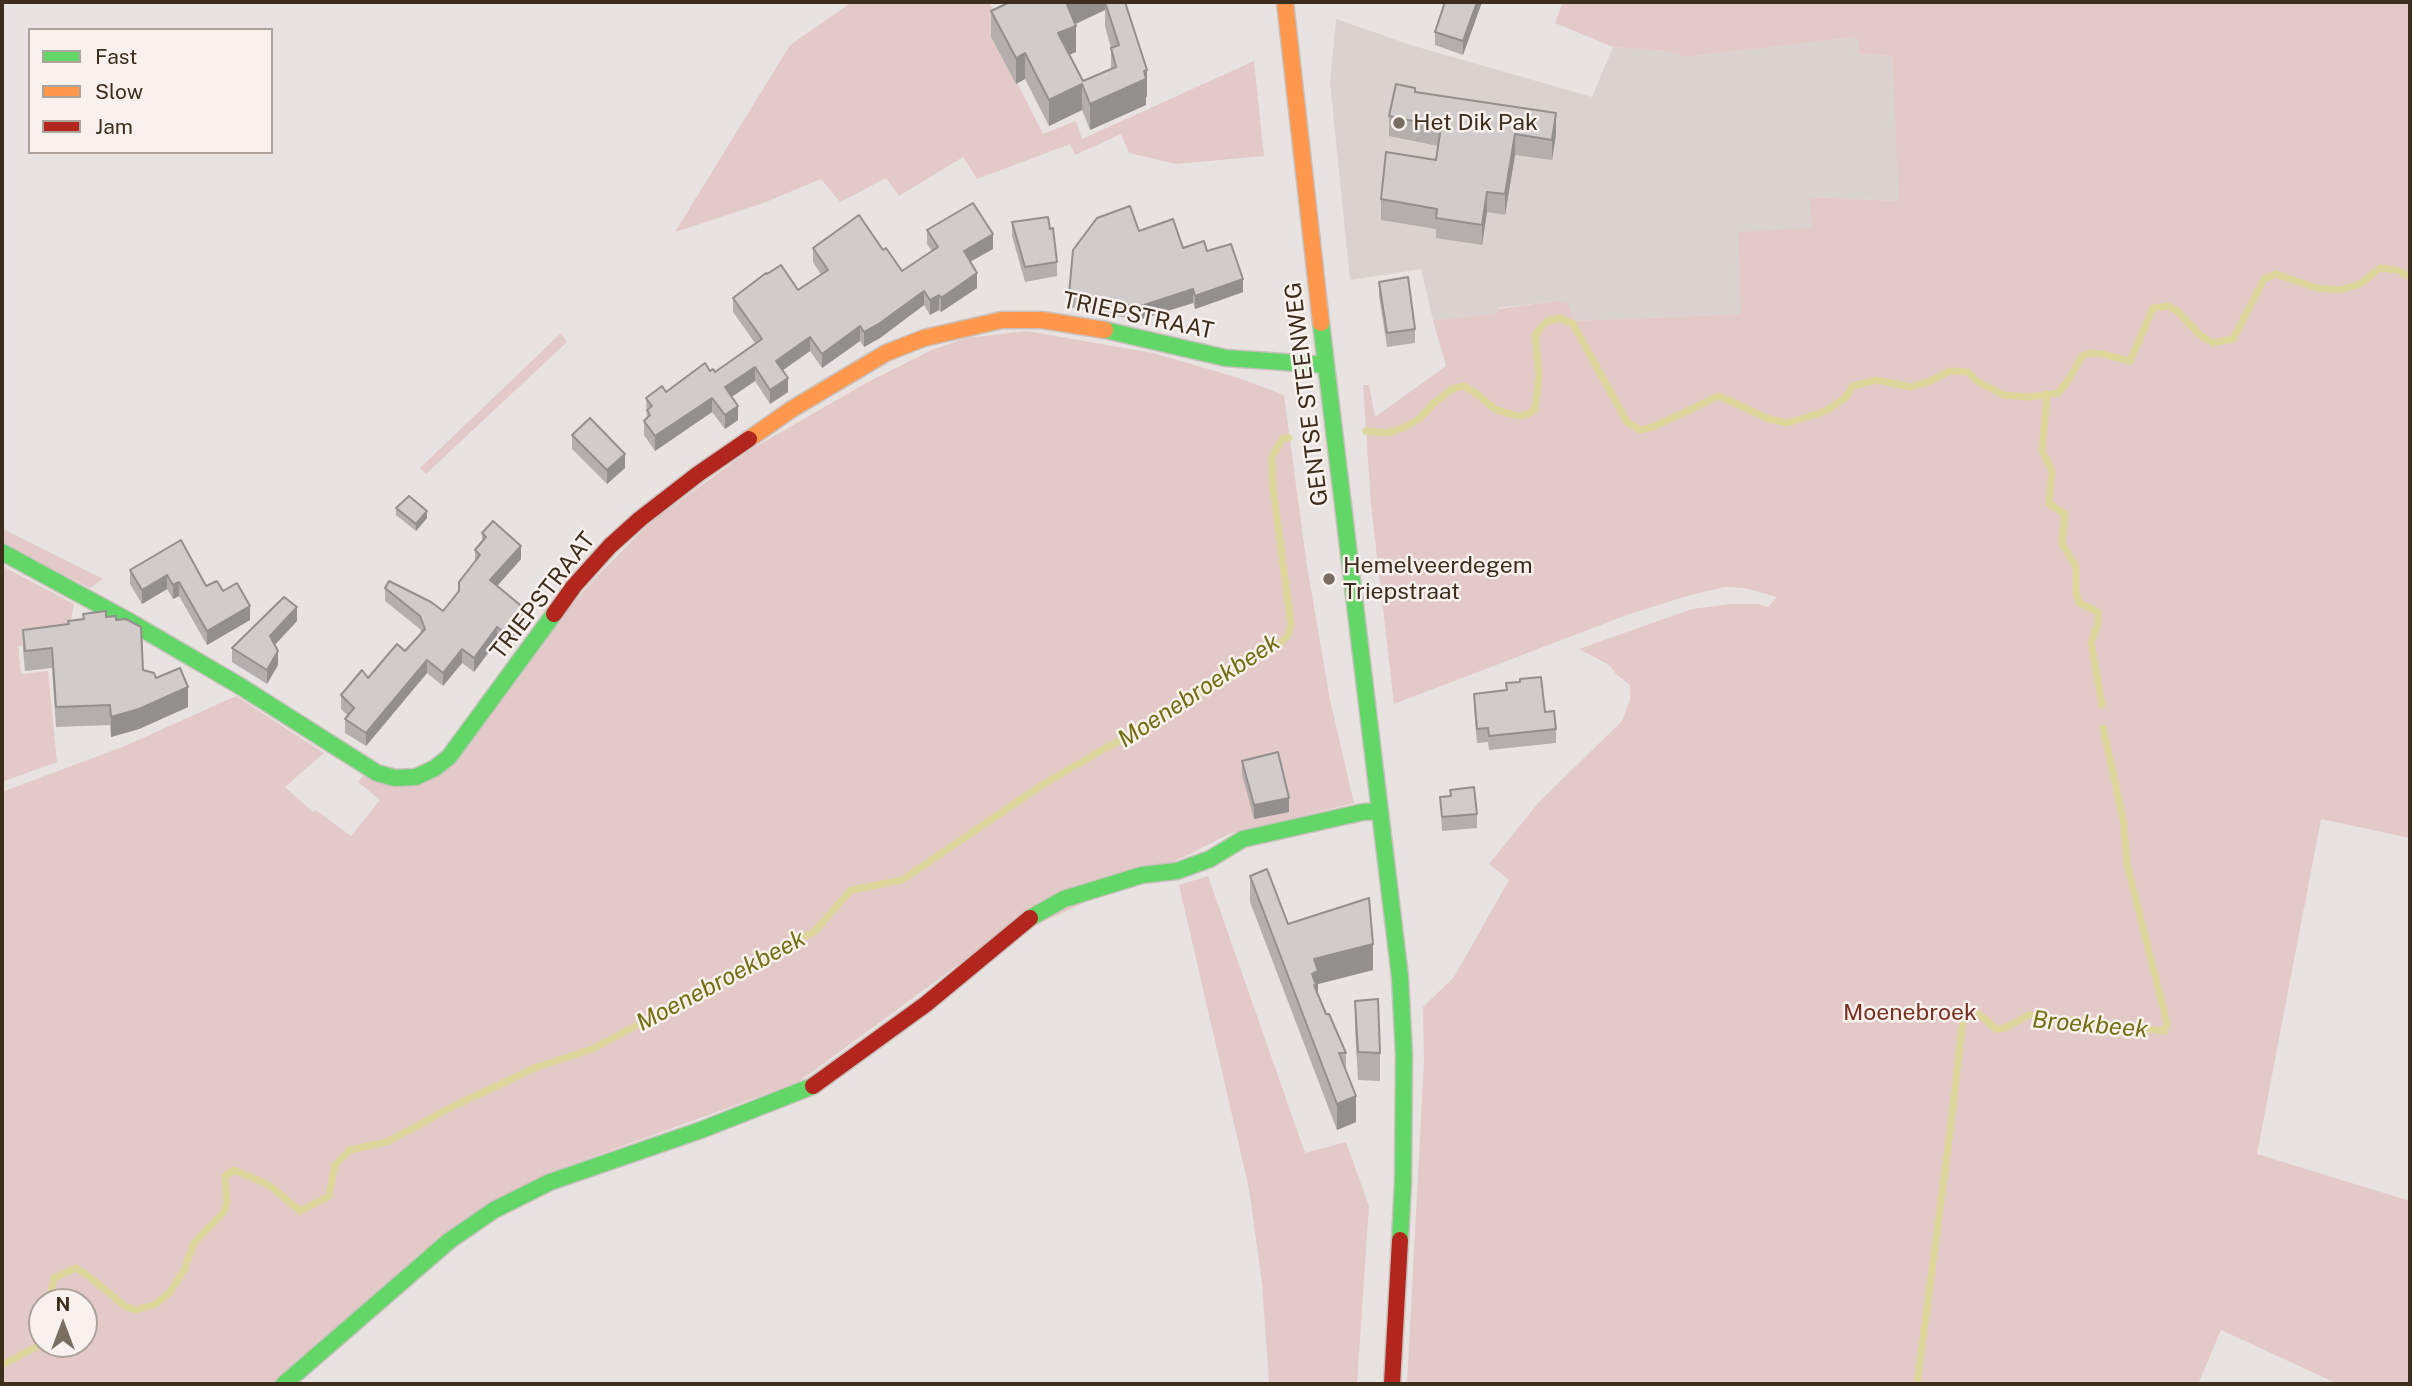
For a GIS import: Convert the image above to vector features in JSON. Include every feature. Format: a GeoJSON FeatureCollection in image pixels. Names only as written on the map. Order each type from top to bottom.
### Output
{"type":"FeatureCollection","features":[{"type":"Feature","properties":{"kind":"street","name":"GENTSE STEENWEG"},"geometry":{"type":"LineString","coordinates":[[1285,2],[1400,977],[1404,1055],[1403,1182],[1392,1384]]}},
{"type":"Feature","properties":{"kind":"street","name":"TRIEPSTRAAT"},"geometry":{"type":"LineString","coordinates":[[2,552],[229,679],[376,773],[395,778],[416,777],[435,768],[449,757],[574,586],[610,546],[698,474],[792,409],[886,353],[924,338],[961,328],[1002,320],[1042,320],[1103,329],[1226,358],[1326,365]]}},
{"type":"Feature","properties":{"kind":"street"},"geometry":{"type":"LineString","coordinates":[[284,1384],[449,1241],[494,1210],[550,1182],[701,1130],[813,1086],[926,1004],[1029,919],[1064,899],[1142,875],[1177,871],[1210,859],[1243,839],[1363,812],[1380,811]]}},
{"type":"Feature","properties":{"kind":"shaded area"},"geometry":{"type":"Polygon","coordinates":[[[1336,19],[1414,46],[1592,97],[1613,47],[1666,51],[1686,57],[1857,37],[1859,54],[1892,56],[1900,201],[1810,197],[1812,228],[1741,314],[1573,321],[1557,301],[1498,308],[1497,314],[1433,320],[1421,269],[1350,280],[1330,82],[1336,19]]]}},
{"type":"Feature","properties":{"kind":"green space"},"geometry":{"type":"Polygon","coordinates":[[[852,2],[988,2],[1006,25],[992,33],[1043,134],[1076,121],[1082,139],[1254,61],[1264,156],[1176,164],[1129,153],[1121,134],[1075,155],[1070,144],[977,179],[963,157],[899,196],[886,178],[840,202],[821,179],[761,204],[675,232],[790,45],[852,2]]]}},
{"type":"Feature","properties":{"kind":"green space","name":"Moenebroek"},"geometry":{"type":"Polygon","coordinates":[[[1563,2],[2410,2],[2410,838],[2321,819],[2257,1154],[2410,1201],[2410,1384],[2338,1384],[2221,1330],[2198,1384],[1407,1384],[1424,1061],[1423,1007],[1454,977],[1509,880],[1489,864],[1539,802],[1622,721],[1630,700],[1630,685],[1609,665],[1579,649],[1692,609],[1731,604],[1759,604],[1768,607],[1777,597],[1745,588],[1725,587],[1687,596],[1627,615],[1394,704],[1371,505],[1363,385],[1369,385],[1375,417],[1446,366],[1433,320],[1496,314],[1498,309],[1557,301],[1568,303],[1574,321],[1741,314],[1738,232],[1812,228],[1809,197],[1899,201],[1892,56],[1859,54],[1857,37],[1686,57],[1666,51],[1613,47],[1555,23],[1563,2]]]}},
{"type":"Feature","properties":{"kind":"green space"},"geometry":{"type":"Polygon","coordinates":[[[1027,331],[1153,353],[1239,378],[1284,395],[1307,566],[1330,700],[1354,803],[1229,834],[973,954],[797,1083],[548,1173],[274,1384],[2,1384],[2,792],[125,746],[236,696],[324,753],[285,787],[313,812],[316,810],[351,836],[380,800],[358,782],[363,776],[411,786],[598,575],[652,521],[750,450],[866,383],[932,350],[966,338],[1027,331]]]}},
{"type":"Feature","properties":{"kind":"green space"},"geometry":{"type":"Polygon","coordinates":[[[561,333],[567,342],[426,474],[420,468],[561,333]]]}},
{"type":"Feature","properties":{"kind":"green space"},"geometry":{"type":"Polygon","coordinates":[[[2,527],[103,579],[90,588],[2,544],[2,527]]]}},
{"type":"Feature","properties":{"kind":"green space"},"geometry":{"type":"Polygon","coordinates":[[[2,566],[74,604],[67,640],[18,646],[21,674],[48,671],[57,762],[2,782],[2,566]]]}},
{"type":"Feature","properties":{"kind":"green space"},"geometry":{"type":"Polygon","coordinates":[[[1208,876],[1305,1153],[1346,1142],[1369,1206],[1357,1384],[1269,1384],[1262,1283],[1249,1189],[1179,885],[1208,876]]]}},
{"type":"Feature","properties":{"kind":"building"},"geometry":{"type":"Polygon","coordinates":[[[1010,2],[1066,2],[1076,26],[1058,33],[1083,81],[1116,67],[1111,48],[1119,45],[1105,2],[1125,2],[1147,70],[1144,71],[1146,79],[1090,104],[1082,84],[1049,100],[1025,53],[1016,58],[991,11],[1010,2]]]}},
{"type":"Feature","properties":{"kind":"building"},"geometry":{"type":"Polygon","coordinates":[[[1445,2],[1477,2],[1463,41],[1435,32],[1445,2]]]}},
{"type":"Feature","properties":{"kind":"building"},"geometry":{"type":"Polygon","coordinates":[[[1396,84],[1415,88],[1415,92],[1556,113],[1552,140],[1515,134],[1505,194],[1487,192],[1482,225],[1436,218],[1437,209],[1381,199],[1386,152],[1436,160],[1441,127],[1389,116],[1396,84]]]}},
{"type":"Feature","properties":{"kind":"building"},"geometry":{"type":"Polygon","coordinates":[[[973,203],[993,234],[964,251],[977,273],[941,298],[939,295],[930,300],[924,291],[880,323],[864,332],[860,326],[822,354],[810,337],[776,361],[788,378],[770,390],[755,367],[725,387],[738,406],[725,415],[712,398],[655,436],[644,421],[650,415],[647,410],[652,406],[646,398],[662,386],[666,392],[705,363],[710,371],[713,369],[715,372],[762,339],[733,298],[766,273],[781,265],[798,290],[828,270],[813,248],[859,215],[883,250],[886,248],[902,271],[938,247],[927,230],[973,203]]]}},
{"type":"Feature","properties":{"kind":"building"},"geometry":{"type":"Polygon","coordinates":[[[1130,206],[1139,231],[1173,219],[1183,248],[1204,241],[1207,251],[1231,244],[1243,279],[1195,296],[1193,289],[1138,307],[1069,294],[1073,250],[1097,218],[1130,206]]]}},
{"type":"Feature","properties":{"kind":"building"},"geometry":{"type":"Polygon","coordinates":[[[1048,217],[1050,229],[1053,228],[1057,262],[1025,267],[1012,222],[1048,217]]]}},
{"type":"Feature","properties":{"kind":"building"},"geometry":{"type":"Polygon","coordinates":[[[1408,277],[1415,329],[1387,333],[1379,282],[1408,277]]]}},
{"type":"Feature","properties":{"kind":"building"},"geometry":{"type":"Polygon","coordinates":[[[590,418],[625,454],[607,470],[572,435],[590,418]]]}},
{"type":"Feature","properties":{"kind":"building"},"geometry":{"type":"Polygon","coordinates":[[[409,496],[427,511],[416,524],[396,508],[409,496]]]}},
{"type":"Feature","properties":{"kind":"building"},"geometry":{"type":"Polygon","coordinates":[[[493,521],[521,546],[490,580],[525,609],[507,634],[497,627],[474,658],[462,649],[443,673],[427,660],[366,733],[345,719],[354,708],[341,695],[362,670],[368,678],[397,644],[405,651],[425,629],[420,616],[385,588],[389,581],[443,611],[459,591],[459,582],[480,555],[475,550],[486,537],[482,533],[493,521]]]}},
{"type":"Feature","properties":{"kind":"building"},"geometry":{"type":"Polygon","coordinates":[[[181,540],[206,586],[217,581],[223,591],[237,583],[250,606],[207,631],[179,582],[173,585],[167,575],[142,590],[130,570],[181,540]]]}},
{"type":"Feature","properties":{"kind":"building"},"geometry":{"type":"Polygon","coordinates":[[[284,597],[297,607],[270,636],[278,651],[267,670],[232,648],[284,597]]]}},
{"type":"Feature","properties":{"kind":"building"},"geometry":{"type":"Polygon","coordinates":[[[106,611],[106,617],[116,616],[116,620],[126,619],[141,627],[143,670],[154,673],[156,678],[180,668],[188,687],[139,709],[111,717],[110,705],[56,707],[52,648],[25,651],[23,630],[69,624],[68,621],[84,619],[83,614],[106,611]]]}},
{"type":"Feature","properties":{"kind":"building"},"geometry":{"type":"Polygon","coordinates":[[[1541,677],[1545,712],[1554,711],[1556,729],[1489,736],[1488,728],[1477,729],[1474,694],[1507,690],[1506,683],[1541,677]]]}},
{"type":"Feature","properties":{"kind":"building"},"geometry":{"type":"Polygon","coordinates":[[[1278,752],[1289,798],[1254,805],[1242,761],[1278,752]]]}},
{"type":"Feature","properties":{"kind":"building"},"geometry":{"type":"Polygon","coordinates":[[[1474,787],[1477,814],[1442,817],[1440,797],[1451,796],[1450,790],[1474,787]]]}},
{"type":"Feature","properties":{"kind":"building"},"geometry":{"type":"Polygon","coordinates":[[[1267,869],[1288,924],[1369,898],[1373,944],[1314,959],[1318,971],[1312,974],[1314,985],[1346,1053],[1339,1053],[1356,1096],[1337,1104],[1250,876],[1267,869]]]}},
{"type":"Feature","properties":{"kind":"building"},"geometry":{"type":"Polygon","coordinates":[[[1378,999],[1380,1053],[1358,1052],[1355,1001],[1378,999]]]}},
{"type":"Feature","properties":{"kind":"waterway","name":"Moenebroekbeek"},"geometry":{"type":"LineString","coordinates":[[1366,431],[1388,433],[1405,427],[1419,419],[1452,389],[1463,386],[1495,409],[1517,416],[1528,414],[1535,409],[1539,376],[1535,335],[1547,321],[1560,318],[1573,324],[1627,422],[1640,430],[1653,427],[1719,396],[1769,419],[1787,423],[1826,411],[1845,398],[1853,386],[1876,380],[1911,387],[1950,371],[1968,372],[1977,381],[2003,395],[2029,397],[2058,393],[2082,356],[2102,354],[2130,361],[2153,308],[2168,306],[2177,311],[2201,336],[2213,343],[2233,339],[2264,279],[2276,274],[2317,288],[2340,290],[2360,284],[2380,268],[2397,270],[2410,277]]}},
{"type":"Feature","properties":{"kind":"waterway","name":"Broekbeek"},"geometry":{"type":"LineString","coordinates":[[2047,396],[2042,451],[2052,471],[2049,504],[2065,514],[2062,544],[2076,567],[2076,593],[2079,603],[2098,612],[2098,624],[2091,642],[2102,705]]}},
{"type":"Feature","properties":{"kind":"waterway","name":"Moenebroekbeek"},"geometry":{"type":"LineString","coordinates":[[52,1288],[54,1278],[76,1268],[126,1307],[136,1310],[156,1304],[170,1292],[184,1270],[194,1243],[223,1213],[227,1203],[225,1176],[234,1170],[269,1185],[300,1211],[329,1196],[335,1165],[350,1150],[387,1142],[454,1106],[537,1067],[592,1049],[815,931],[851,890],[902,880],[1042,785],[1109,746],[1163,719],[1275,647],[1287,637],[1291,625],[1273,488],[1272,457],[1283,438],[1289,438]]}},
{"type":"Feature","properties":{"kind":"waterway","name":"Broekbeek"},"geometry":{"type":"LineString","coordinates":[[1917,1384],[1964,1011],[1975,1011],[1996,1029],[2005,1028],[2029,1015],[2165,1031],[2167,1023],[2127,864],[2123,819],[2103,728]]}},
{"type":"Feature","properties":{"kind":"waterway","name":"Moenebroekbeek"},"geometry":{"type":"LineString","coordinates":[[2,1365],[28,1351]]}},
{"type":"Feature","properties":{"kind":"traffic: fast"},"geometry":{"type":"LineString","coordinates":[[1321,323],[1400,977],[1404,1055],[1400,1240]]}},
{"type":"Feature","properties":{"kind":"traffic: fast"},"geometry":{"type":"LineString","coordinates":[[1105,330],[1226,358],[1326,365]]}},
{"type":"Feature","properties":{"kind":"traffic: fast"},"geometry":{"type":"LineString","coordinates":[[2,552],[240,686],[377,773],[395,778],[416,777],[435,768],[449,757],[554,614]]}},
{"type":"Feature","properties":{"kind":"traffic: fast"},"geometry":{"type":"LineString","coordinates":[[1030,918],[1064,899],[1142,875],[1177,871],[1210,859],[1243,839],[1363,812],[1380,811]]}},
{"type":"Feature","properties":{"kind":"traffic: fast"},"geometry":{"type":"LineString","coordinates":[[284,1384],[449,1241],[494,1210],[550,1182],[701,1130],[813,1086]]}},
{"type":"Feature","properties":{"kind":"traffic: slow"},"geometry":{"type":"LineString","coordinates":[[1285,2],[1321,323]]}},
{"type":"Feature","properties":{"kind":"traffic: slow"},"geometry":{"type":"LineString","coordinates":[[749,439],[792,409],[886,353],[924,338],[1002,320],[1042,320],[1105,330]]}},
{"type":"Feature","properties":{"kind":"traffic: jam"},"geometry":{"type":"LineString","coordinates":[[554,614],[574,586],[610,546],[640,519],[749,439]]}},
{"type":"Feature","properties":{"kind":"traffic: jam"},"geometry":{"type":"LineString","coordinates":[[813,1086],[926,1004],[1030,918]]}},
{"type":"Feature","properties":{"kind":"traffic: jam"},"geometry":{"type":"LineString","coordinates":[[1392,1384],[1400,1240]]}},
{"type":"Feature","properties":{"kind":"place","name":"Het Dik Pak"},"geometry":{"type":"Point","coordinates":[1399,123]}},
{"type":"Feature","properties":{"kind":"place","name":"Hemelveerdegem Triepstraat"},"geometry":{"type":"Point","coordinates":[1329,579]}}]}
